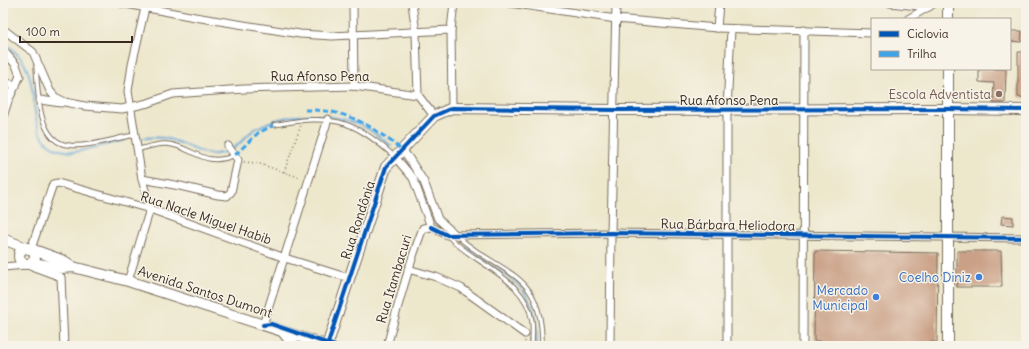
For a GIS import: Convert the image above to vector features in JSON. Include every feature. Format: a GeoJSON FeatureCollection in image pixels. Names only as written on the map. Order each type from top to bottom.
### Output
{"type":"FeatureCollection","features":[{"type":"Feature","properties":{"kind":"street"},"geometry":{"type":"LineString","coordinates":[[122,3],[147,5],[300,34],[332,36],[353,34],[416,33],[451,30]]}},
{"type":"Feature","properties":{"kind":"street"},"geometry":{"type":"LineString","coordinates":[[353,3],[354,86]]}},
{"type":"Feature","properties":{"kind":"street"},"geometry":{"type":"LineString","coordinates":[[412,3],[416,33],[418,94],[434,116]]}},
{"type":"Feature","properties":{"kind":"street"},"geometry":{"type":"LineString","coordinates":[[452,108],[451,30],[454,3]]}},
{"type":"Feature","properties":{"kind":"street"},"geometry":{"type":"LineString","coordinates":[[510,3],[616,19],[717,28],[871,33]]}},
{"type":"Feature","properties":{"kind":"street"},"geometry":{"type":"LineString","coordinates":[[610,346],[616,3]]}},
{"type":"Feature","properties":{"kind":"street"},"geometry":{"type":"LineString","coordinates":[[717,28],[718,3]]}},
{"type":"Feature","properties":{"kind":"street"},"geometry":{"type":"LineString","coordinates":[[890,3],[932,5]]}},
{"type":"Feature","properties":{"kind":"street"},"geometry":{"type":"LineString","coordinates":[[948,3],[948,18]]}},
{"type":"Feature","properties":{"kind":"street"},"geometry":{"type":"LineString","coordinates":[[128,281],[150,209],[142,180],[128,91],[147,5]]}},
{"type":"Feature","properties":{"kind":"street"},"geometry":{"type":"LineString","coordinates":[[910,18],[932,5]]}},
{"type":"Feature","properties":{"kind":"street","name":"Rua Afonso Pena"},"geometry":{"type":"LineString","coordinates":[[3,29],[32,52],[52,95],[65,102],[85,106]]}},
{"type":"Feature","properties":{"kind":"street"},"geometry":{"type":"LineString","coordinates":[[727,346],[727,110],[731,29]]}},
{"type":"Feature","properties":{"kind":"street"},"geometry":{"type":"LineString","coordinates":[[803,346],[804,30]]}},
{"type":"Feature","properties":{"kind":"street"},"geometry":{"type":"LineString","coordinates":[[3,50],[12,58],[20,73],[3,117]]}},
{"type":"Feature","properties":{"kind":"street"},"geometry":{"type":"LineString","coordinates":[[948,70],[948,346]]}},
{"type":"Feature","properties":{"kind":"street"},"geometry":{"type":"LineString","coordinates":[[3,81],[16,86]]}},
{"type":"Feature","properties":{"kind":"street","name":"Rua Afonso Pena"},"geometry":{"type":"LineString","coordinates":[[40,100],[110,109],[131,107],[174,94],[244,89],[354,86],[418,94]]}},
{"type":"Feature","properties":{"kind":"street","name":"Rua Afonso Pena"},"geometry":{"type":"LineString","coordinates":[[434,116],[452,108],[614,110],[948,108],[1026,110]]}},
{"type":"Feature","properties":{"kind":"street","name":"Rua Rondônia"},"geometry":{"type":"LineString","coordinates":[[328,346],[386,167],[434,116]]}},
{"type":"Feature","properties":{"kind":"street"},"geometry":{"type":"LineString","coordinates":[[263,325],[328,119]]}},
{"type":"Feature","properties":{"kind":"street"},"geometry":{"type":"LineString","coordinates":[[142,180],[166,183],[225,196],[231,192],[238,162],[235,154],[228,146]]}},
{"type":"Feature","properties":{"kind":"street"},"geometry":{"type":"LineString","coordinates":[[398,154],[413,178],[431,227]]}},
{"type":"Feature","properties":{"kind":"street"},"geometry":{"type":"LineString","coordinates":[[398,154],[408,157],[424,182],[438,219],[456,235]]}},
{"type":"Feature","properties":{"kind":"street","name":"Rua Nacle Miguel Habib"},"geometry":{"type":"LineString","coordinates":[[30,249],[54,183],[150,209],[285,258],[349,278]]}},
{"type":"Feature","properties":{"kind":"street","name":"Rua Bárbara Heliodora"},"geometry":{"type":"LineString","coordinates":[[431,227],[447,235],[611,233],[1026,238]]}},
{"type":"Feature","properties":{"kind":"street","name":"Rua Itambacuri"},"geometry":{"type":"LineString","coordinates":[[387,346],[408,269],[423,228],[431,227]]}},
{"type":"Feature","properties":{"kind":"street","name":"Avenida Santos Dumont"},"geometry":{"type":"LineString","coordinates":[[3,241],[64,260],[73,267]]}},
{"type":"Feature","properties":{"kind":"street","name":"Avenida Santos Dumont"},"geometry":{"type":"LineString","coordinates":[[3,241],[25,262],[62,268],[73,267],[128,281],[281,331],[310,342],[328,346]]}},
{"type":"Feature","properties":{"kind":"street"},"geometry":{"type":"LineString","coordinates":[[3,267],[25,262],[35,256],[30,249],[23,249],[25,262]]}},
{"type":"Feature","properties":{"kind":"street"},"geometry":{"type":"LineString","coordinates":[[25,262],[61,277],[64,346]]}},
{"type":"Feature","properties":{"kind":"street"},"geometry":{"type":"LineString","coordinates":[[408,269],[436,277],[461,288],[525,334]]}},
{"type":"Feature","properties":{"kind":"street"},"geometry":{"type":"LineString","coordinates":[[281,331],[290,338],[295,346],[310,342]]}},
{"type":"Feature","properties":{"kind":"lane"},"geometry":{"type":"LineString","coordinates":[[32,52],[36,65],[45,128],[50,136],[67,146],[135,134]]}},
{"type":"Feature","properties":{"kind":"lane"},"geometry":{"type":"LineString","coordinates":[[274,125],[303,120],[328,119],[341,121],[357,128],[398,154]]}},
{"type":"Feature","properties":{"kind":"lane"},"geometry":{"type":"LineString","coordinates":[[137,150],[159,144],[169,144],[206,158],[217,160],[235,154]]}},
{"type":"Feature","properties":{"kind":"lane"},"geometry":{"type":"LineString","coordinates":[[447,235],[458,246],[518,290],[528,305],[531,317],[532,346]]}},
{"type":"Feature","properties":{"kind":"lane"},"geometry":{"type":"LineString","coordinates":[[456,235],[468,245],[515,276],[527,287],[536,302],[540,320],[542,346]]}},
{"type":"Feature","properties":{"kind":"path"},"geometry":{"type":"LineString","coordinates":[[284,172],[303,120]]}},
{"type":"Feature","properties":{"kind":"path"},"geometry":{"type":"LineString","coordinates":[[238,162],[257,163],[309,181]]}},
{"type":"Feature","properties":{"kind":"building"},"geometry":{"type":"Polygon","coordinates":[[[1011,31],[1022,31],[1021,42],[1011,41],[1011,31]]]}},
{"type":"Feature","properties":{"kind":"building"},"geometry":{"type":"Polygon","coordinates":[[[1018,52],[1026,52],[1026,98],[1018,97],[1018,52]]]}},
{"type":"Feature","properties":{"kind":"building","name":"Escola Adventista"},"geometry":{"type":"Polygon","coordinates":[[[979,70],[1006,70],[1005,103],[993,103],[994,83],[979,82],[979,70]]]}},
{"type":"Feature","properties":{"kind":"building"},"geometry":{"type":"Polygon","coordinates":[[[1002,216],[1013,217],[1013,225],[1001,224],[1002,216]]]}},
{"type":"Feature","properties":{"kind":"building","name":"Mercado Municipal"},"geometry":{"type":"Polygon","coordinates":[[[815,251],[938,253],[937,342],[928,342],[928,346],[820,346],[820,341],[814,341],[815,251]]]}},
{"type":"Feature","properties":{"kind":"building","name":"Coelho Diniz"},"geometry":{"type":"Polygon","coordinates":[[[957,251],[1001,251],[1002,287],[957,287],[957,251]]]}},
{"type":"Feature","properties":{"kind":"waterway"},"geometry":{"type":"LineString","coordinates":[[3,42],[17,54],[27,69],[31,81],[37,122],[41,133],[48,143],[59,149],[75,152],[125,140]]}},
{"type":"Feature","properties":{"kind":"waterway"},"geometry":{"type":"LineString","coordinates":[[232,149],[252,131],[267,123],[293,116],[306,115],[333,117],[359,124],[372,131],[391,146]]}},
{"type":"Feature","properties":{"kind":"waterway"},"geometry":{"type":"LineString","coordinates":[[142,138],[161,138],[172,140],[203,153],[219,154],[228,151]]}},
{"type":"Feature","properties":{"kind":"waterway"},"geometry":{"type":"LineString","coordinates":[[467,248],[509,277],[527,296],[533,309],[536,325],[537,346]]}},
{"type":"Feature","properties":{"kind":"marked path"},"geometry":{"type":"LineString","coordinates":[[305,110],[333,112],[357,120],[380,133],[402,150]]}},
{"type":"Feature","properties":{"kind":"marked path"},"geometry":{"type":"LineString","coordinates":[[235,155],[258,133],[274,125]]}},
{"type":"Feature","properties":{"kind":"cycle path"},"geometry":{"type":"LineString","coordinates":[[327,346],[386,167],[434,116],[452,108],[614,110],[1026,110]]}},
{"type":"Feature","properties":{"kind":"cycle path"},"geometry":{"type":"LineString","coordinates":[[431,227],[447,235],[611,233],[1026,238]]}},
{"type":"Feature","properties":{"kind":"cycle path"},"geometry":{"type":"LineString","coordinates":[[263,325],[271,324],[335,346]]}},
{"type":"Feature","properties":{"kind":"place","name":"Escola Adventista"},"geometry":{"type":"Point","coordinates":[999,94]}},
{"type":"Feature","properties":{"kind":"place","name":"Coelho Diniz"},"geometry":{"type":"Point","coordinates":[979,277]}},
{"type":"Feature","properties":{"kind":"place","name":"Mercado Municipal"},"geometry":{"type":"Point","coordinates":[876,297]}}]}
